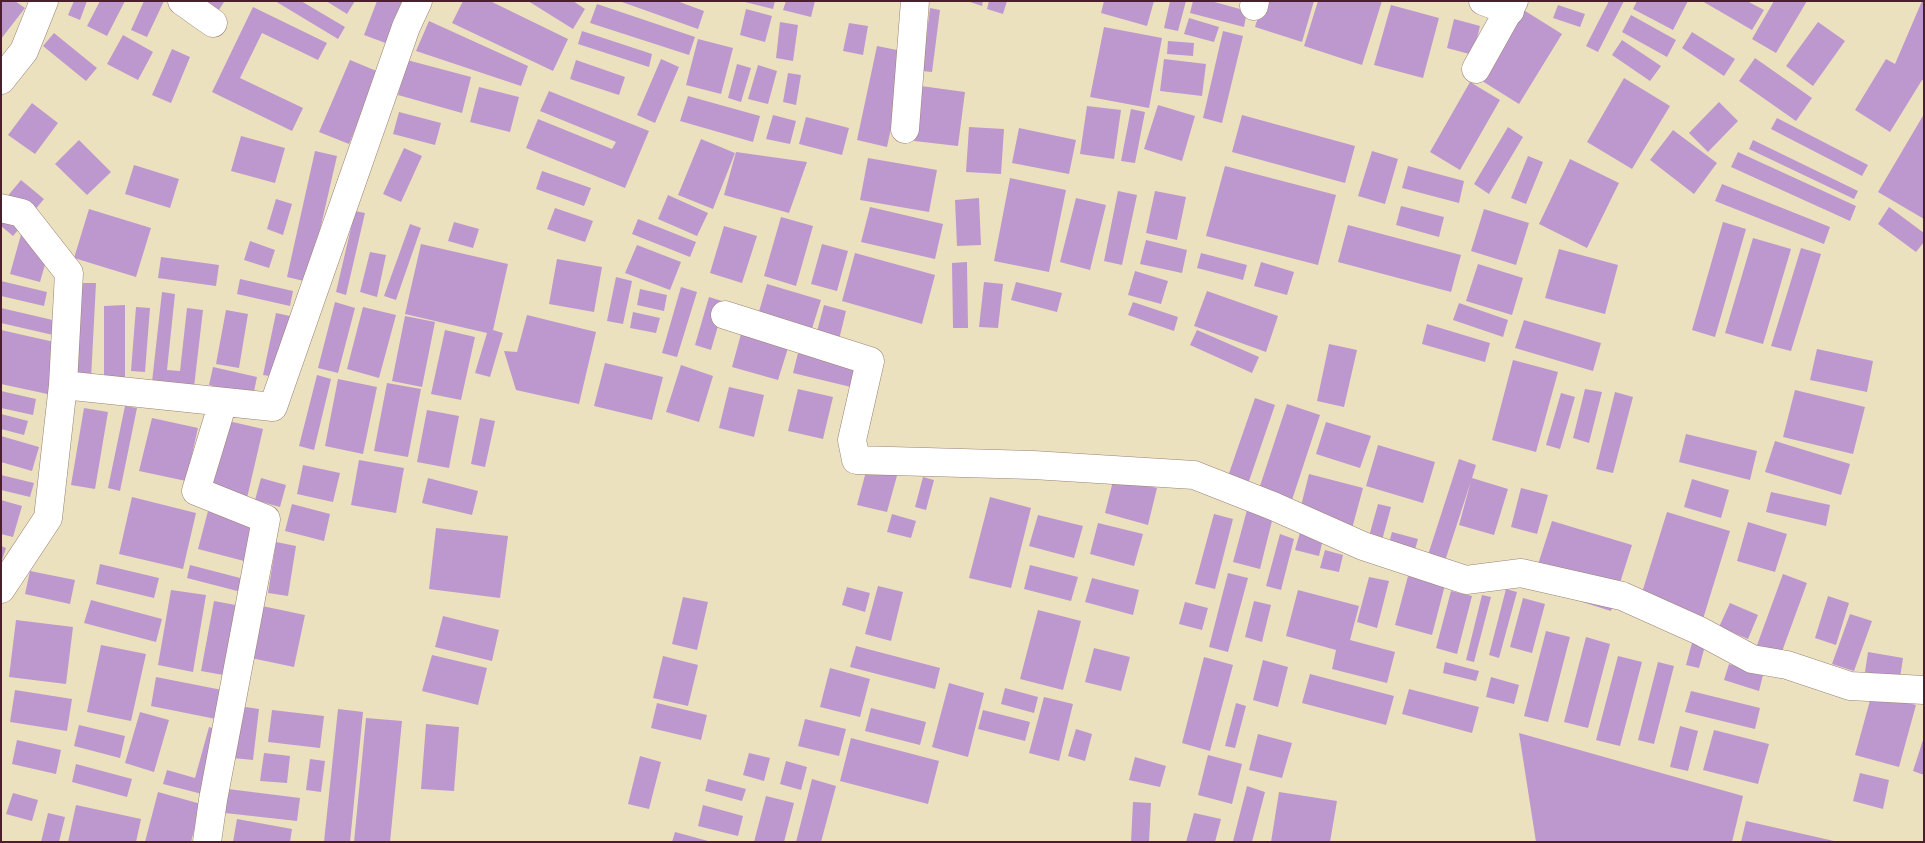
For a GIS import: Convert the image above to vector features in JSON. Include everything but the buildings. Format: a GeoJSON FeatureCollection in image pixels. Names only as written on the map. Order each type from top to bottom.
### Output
{"type":"FeatureCollection","features":[{"type":"Feature","properties":{"kind":"street"},"geometry":{"type":"LineString","coordinates":[[1,80],[24,51],[44,1]]}},
{"type":"Feature","properties":{"kind":"street"},"geometry":{"type":"LineString","coordinates":[[182,1],[213,23]]}},
{"type":"Feature","properties":{"kind":"street"},"geometry":{"type":"LineString","coordinates":[[63,385],[273,407],[406,27],[418,1]]}},
{"type":"Feature","properties":{"kind":"street"},"geometry":{"type":"LineString","coordinates":[[905,129],[915,1]]}},
{"type":"Feature","properties":{"kind":"street"},"geometry":{"type":"LineString","coordinates":[[1476,69],[1512,6],[1483,1]]}},
{"type":"Feature","properties":{"kind":"street"},"geometry":{"type":"LineString","coordinates":[[1,208],[22,213],[69,273],[63,385],[48,518],[1,590]]}},
{"type":"Feature","properties":{"kind":"street"},"geometry":{"type":"LineString","coordinates":[[725,315],[870,361],[852,440],[856,460],[1033,465],[1194,475],[1274,506],[1363,546],[1466,580],[1521,573],[1622,596],[1700,631],[1752,658],[1787,665],[1850,686],[1924,690]]}},
{"type":"Feature","properties":{"kind":"street"},"geometry":{"type":"LineString","coordinates":[[207,842],[213,800],[266,519],[196,491],[223,402]]}}]}
